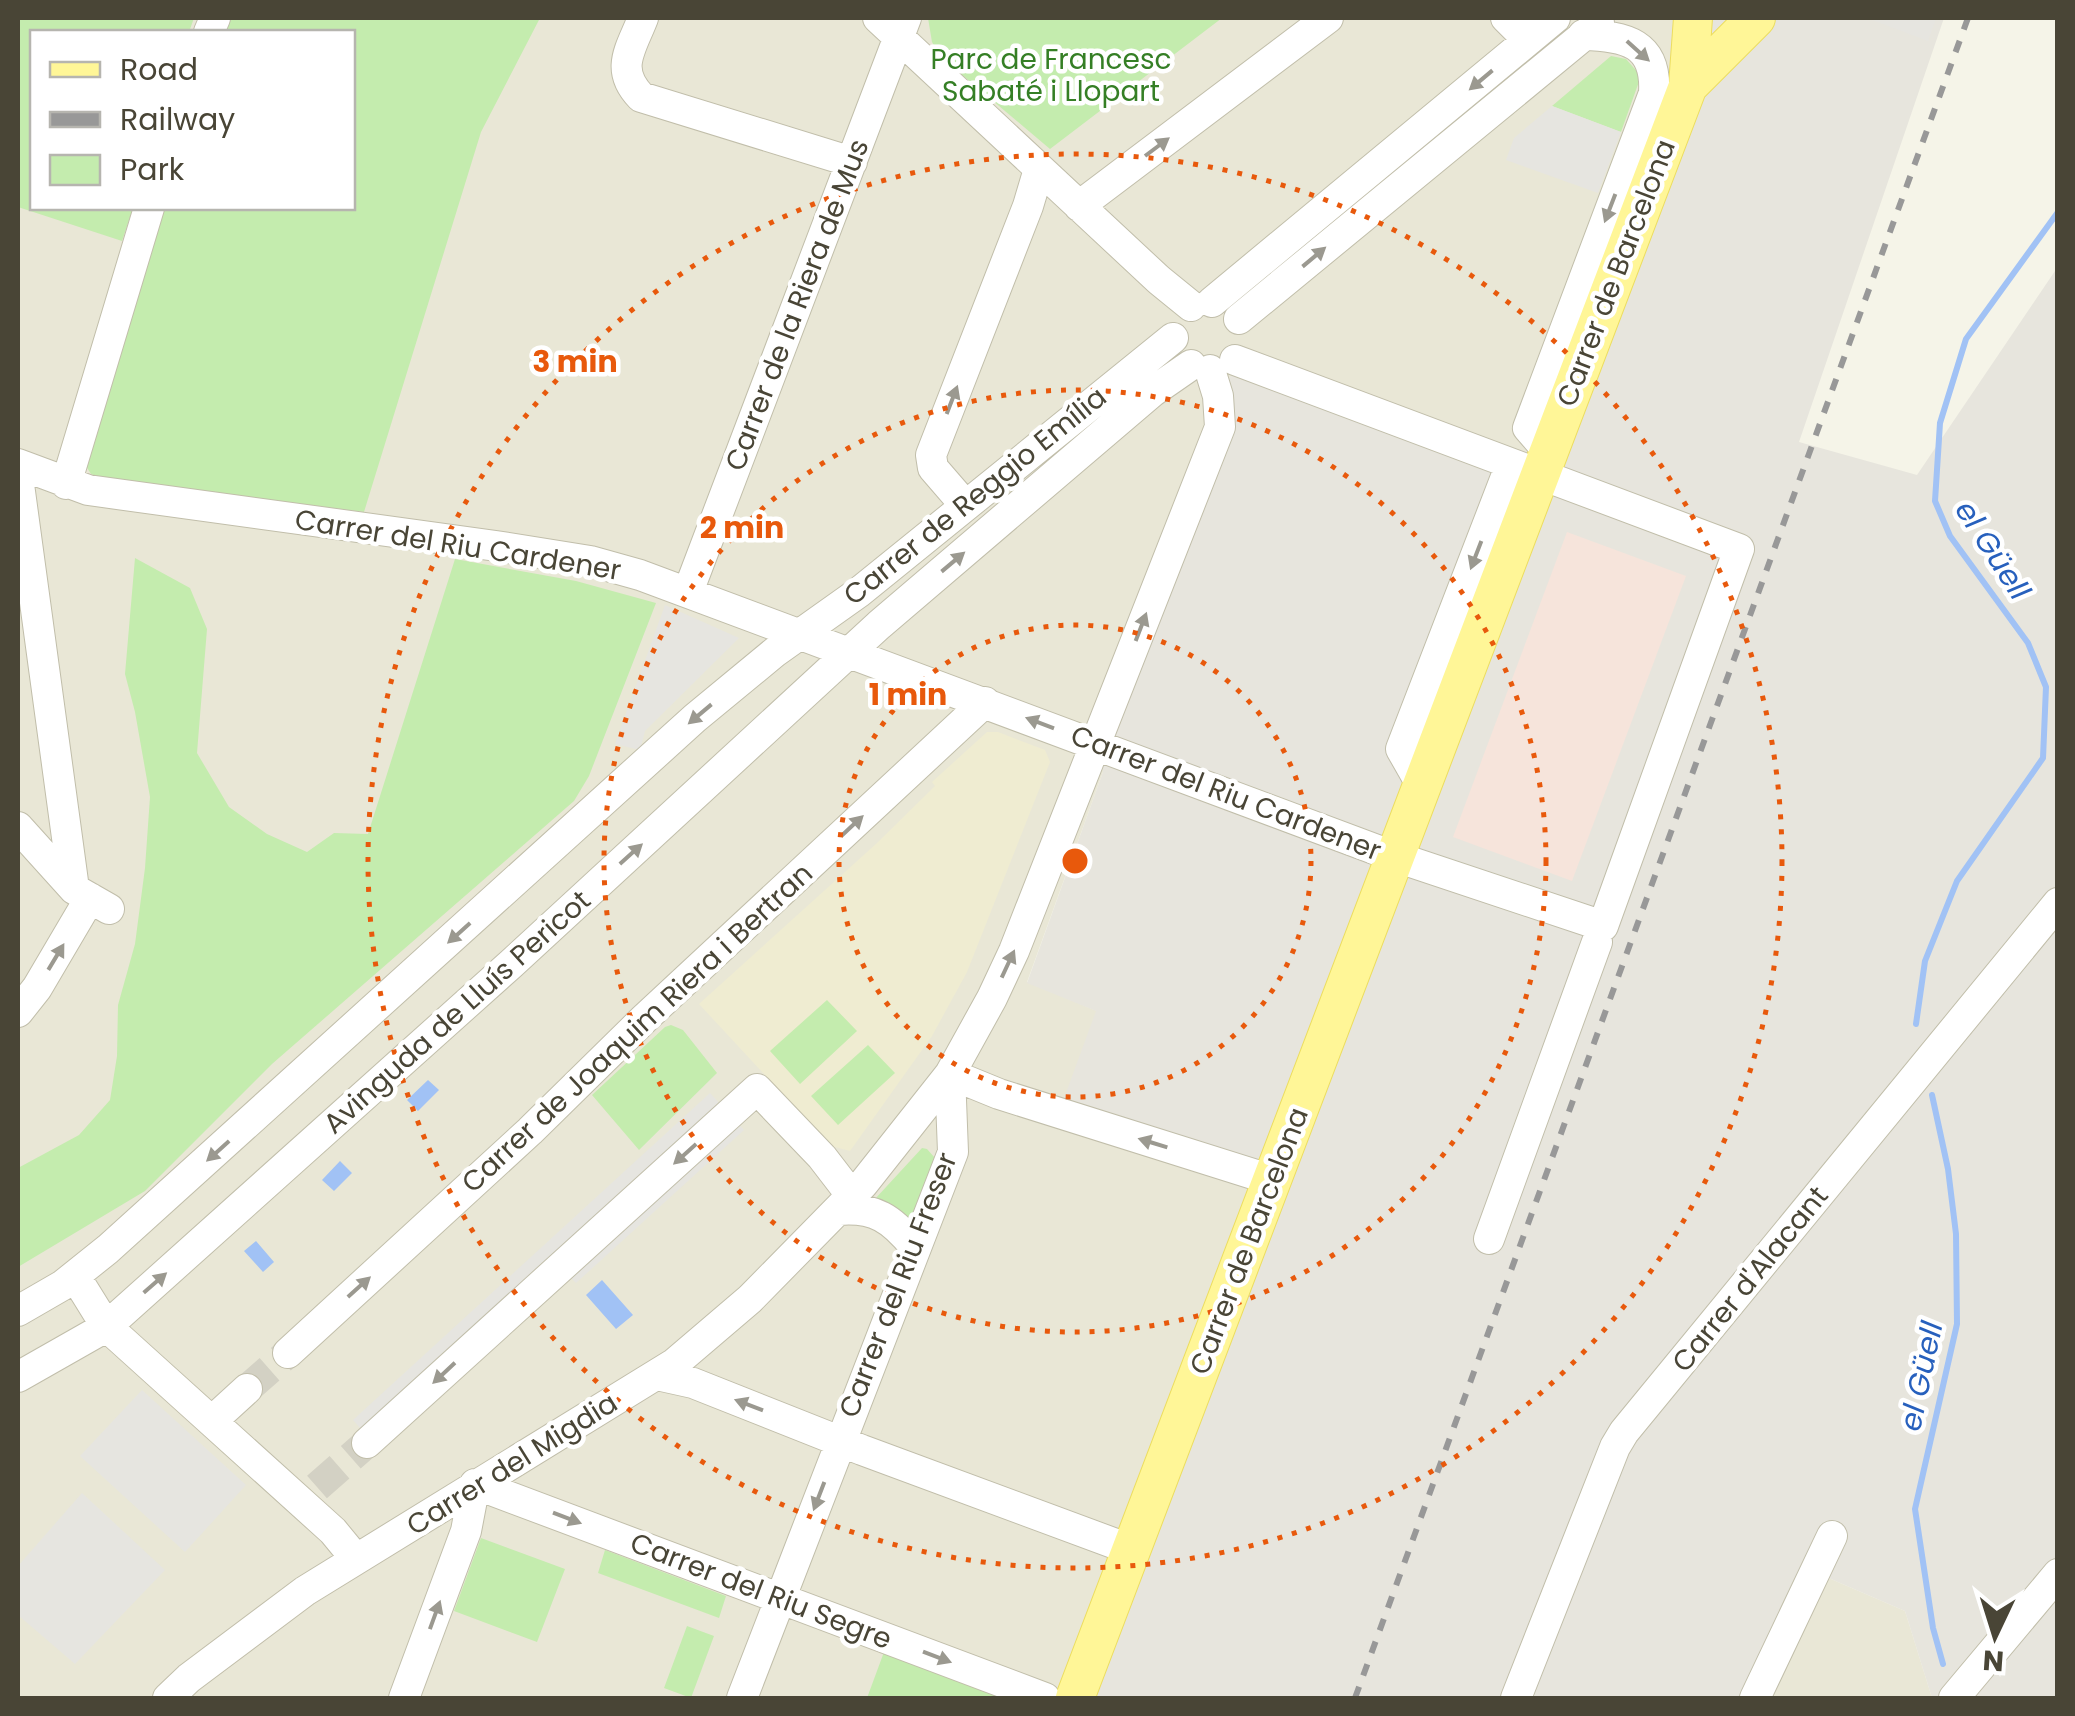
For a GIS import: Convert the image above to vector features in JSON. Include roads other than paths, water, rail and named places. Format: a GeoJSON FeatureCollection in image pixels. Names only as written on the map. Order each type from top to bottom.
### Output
{"type":"FeatureCollection","features":[{"type":"Feature","properties":{"kind":"main road","name":"Carrer de Barcelona"},"geometry":{"type":"LineString","coordinates":[[1075,1698],[1421,784],[1533,463],[1686,91],[1692,18]]}},
{"type":"Feature","properties":{"kind":"main road","name":"Carrer de Barcelona"},"geometry":{"type":"LineString","coordinates":[[1686,91],[1756,18]]}},
{"type":"Feature","properties":{"kind":"street"},"geometry":{"type":"LineString","coordinates":[[644,18],[625,64],[631,86],[641,97],[852,162]]}},
{"type":"Feature","properties":{"kind":"street"},"geometry":{"type":"LineString","coordinates":[[1080,206],[1328,18]]}},
{"type":"Feature","properties":{"kind":"street"},"geometry":{"type":"LineString","coordinates":[[1506,18],[1528,40]]}},
{"type":"Feature","properties":{"kind":"street"},"geometry":{"type":"LineString","coordinates":[[1489,1239],[1738,548],[1533,463],[1179,355],[1173,338],[1177,320],[1555,18]]}},
{"type":"Feature","properties":{"kind":"street"},"geometry":{"type":"LineString","coordinates":[[894,24],[1080,206],[1201,304],[1225,306],[1238,320],[1243,338],[1212,365]]}},
{"type":"Feature","properties":{"kind":"street","name":"Carrer de la Riera de Mus"},"geometry":{"type":"LineString","coordinates":[[688,592],[852,162],[894,24]]}},
{"type":"Feature","properties":{"kind":"street"},"geometry":{"type":"LineString","coordinates":[[1238,320],[1595,26]]}},
{"type":"Feature","properties":{"kind":"street","name":"Carrer de Barcelona"},"geometry":{"type":"LineString","coordinates":[[1533,463],[1528,428],[1646,117],[1655,80],[1644,52],[1595,26]]}},
{"type":"Feature","properties":{"kind":"street","name":"Carrer de Barcelona"},"geometry":{"type":"LineString","coordinates":[[1646,117],[1686,91]]}},
{"type":"Feature","properties":{"kind":"street"},"geometry":{"type":"LineString","coordinates":[[957,496],[933,468],[930,455],[1039,169]]}},
{"type":"Feature","properties":{"kind":"street"},"geometry":{"type":"LineString","coordinates":[[66,484],[147,210]]}},
{"type":"Feature","properties":{"kind":"street","name":"Carrer de Reggio Emília"},"geometry":{"type":"LineString","coordinates":[[786,643],[858,593],[957,496],[1173,338]]}},
{"type":"Feature","properties":{"kind":"street","name":"Carrer de Reggio Emília"},"geometry":{"type":"LineString","coordinates":[[879,625],[1152,392],[1212,365]]}},
{"type":"Feature","properties":{"kind":"street","name":"Carrer del Riu Freser"},"geometry":{"type":"LineString","coordinates":[[742,1698],[953,1152],[956,1062],[1014,951],[1220,427],[1212,365]]}},
{"type":"Feature","properties":{"kind":"street","name":"Carrer del Riu Cardener"},"geometry":{"type":"LineString","coordinates":[[18,464],[88,490],[590,561],[688,592],[786,643],[848,654],[985,702],[1600,934]]}},
{"type":"Feature","properties":{"kind":"street"},"geometry":{"type":"LineString","coordinates":[[18,477],[91,899],[18,1012]]}},
{"type":"Feature","properties":{"kind":"street","name":"Avinguda de Lluís Pericot"},"geometry":{"type":"LineString","coordinates":[[18,1377],[106,1326],[511,964],[879,625]]}},
{"type":"Feature","properties":{"kind":"street","name":"Avinguda de Lluís Pericot"},"geometry":{"type":"LineString","coordinates":[[18,1312],[75,1276],[180,1185],[695,718],[786,643]]}},
{"type":"Feature","properties":{"kind":"street","name":"Carrer de Joaquim Riera i Bertran"},"geometry":{"type":"LineString","coordinates":[[288,1353],[985,702]]}},
{"type":"Feature","properties":{"kind":"street"},"geometry":{"type":"LineString","coordinates":[[18,828],[91,899]]}},
{"type":"Feature","properties":{"kind":"street","name":"Carrer d'Alacant"},"geometry":{"type":"LineString","coordinates":[[1516,1698],[1624,1432],[2058,903]]}},
{"type":"Feature","properties":{"kind":"street"},"geometry":{"type":"LineString","coordinates":[[956,1062],[998,1094],[1272,1180]]}},
{"type":"Feature","properties":{"kind":"street","name":"Carrer del Migdia"},"geometry":{"type":"LineString","coordinates":[[177,1697],[305,1590],[658,1376],[724,1323],[846,1203],[956,1062]]}},
{"type":"Feature","properties":{"kind":"street"},"geometry":{"type":"LineString","coordinates":[[367,1443],[757,1089],[822,1156],[846,1203],[884,1216],[914,1246]]}},
{"type":"Feature","properties":{"kind":"street"},"geometry":{"type":"LineString","coordinates":[[75,1276],[106,1326],[212,1421],[308,1494],[356,1559]]}},
{"type":"Feature","properties":{"kind":"street"},"geometry":{"type":"LineString","coordinates":[[658,1376],[693,1384],[1132,1550]]}},
{"type":"Feature","properties":{"kind":"street"},"geometry":{"type":"LineString","coordinates":[[212,1421],[247,1389]]}},
{"type":"Feature","properties":{"kind":"street"},"geometry":{"type":"LineString","coordinates":[[404,1698],[466,1531],[476,1484]]}},
{"type":"Feature","properties":{"kind":"street","name":"Carrer del Riu Segre"},"geometry":{"type":"LineString","coordinates":[[476,1484],[1045,1698]]}},
{"type":"Feature","properties":{"kind":"street"},"geometry":{"type":"LineString","coordinates":[[1754,1698],[1832,1536]]}},
{"type":"Feature","properties":{"kind":"street"},"geometry":{"type":"LineString","coordinates":[[1954,1698],[2058,1574]]}},
{"type":"Feature","properties":{"kind":"water"},"geometry":{"type":"Polygon","coordinates":[[[428,1080],[439,1090],[418,1111],[407,1100],[428,1080]]]}},
{"type":"Feature","properties":{"kind":"water"},"geometry":{"type":"Polygon","coordinates":[[[340,1161],[352,1173],[334,1191],[322,1180],[340,1161]]]}},
{"type":"Feature","properties":{"kind":"water"},"geometry":{"type":"Polygon","coordinates":[[[256,1241],[274,1262],[263,1272],[244,1251],[256,1241]]]}},
{"type":"Feature","properties":{"kind":"water"},"geometry":{"type":"Polygon","coordinates":[[[602,1280],[633,1315],[616,1329],[586,1295],[602,1280]]]}},
{"type":"Feature","properties":{"kind":"waterway","name":"el Güell"},"geometry":{"type":"LineString","coordinates":[[1916,1024],[1925,961],[1957,881],[2043,758],[2046,687],[2028,643],[1950,536],[1935,501],[1940,423],[1966,339],[2058,212]]}},
{"type":"Feature","properties":{"kind":"waterway","name":"el Güell"},"geometry":{"type":"LineString","coordinates":[[1932,1095],[1948,1169],[1956,1234],[1957,1324],[1915,1509],[1933,1628],[1943,1664]]}},
{"type":"Feature","properties":{"kind":"tunnel"},"geometry":{"type":"LineString","coordinates":[[247,1389],[288,1353]]}},
{"type":"Feature","properties":{"kind":"tunnel"},"geometry":{"type":"LineString","coordinates":[[317,1487],[367,1443]]}},
{"type":"Feature","properties":{"kind":"railway"},"geometry":{"type":"LineString","coordinates":[[1355,1698],[1968,18]]}},
{"type":"Feature","properties":{"kind":"park label","name":"Parc de Francesc Sabaté i Llopart"},"geometry":{"type":"Point","coordinates":[1051,75]}}]}
